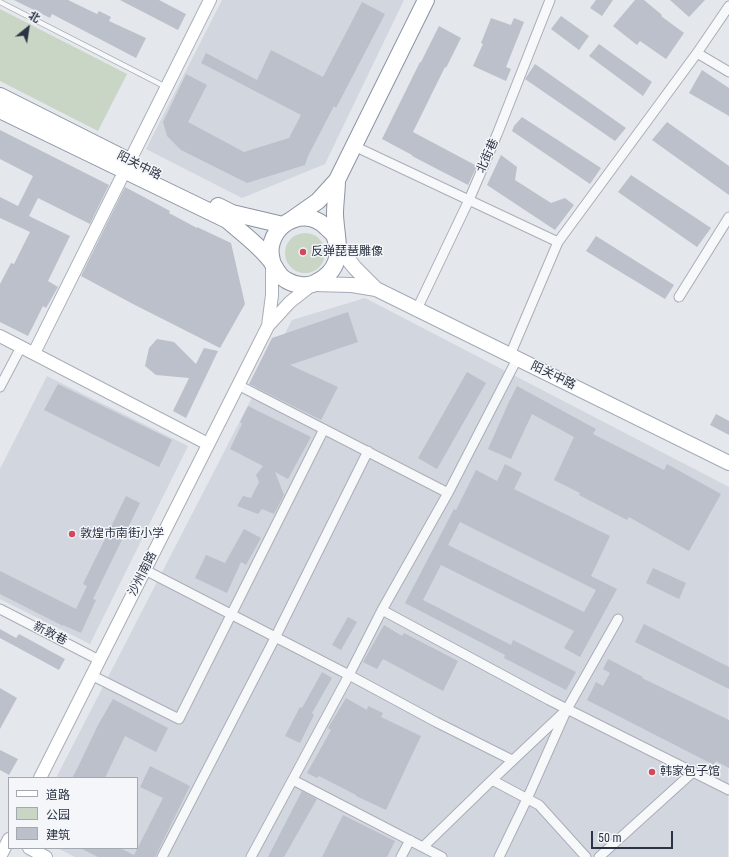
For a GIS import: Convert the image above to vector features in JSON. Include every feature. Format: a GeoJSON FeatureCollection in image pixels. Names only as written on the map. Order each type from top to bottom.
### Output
{"type":"FeatureCollection","features":[{"type":"Feature","properties":{"kind":"highway"},"geometry":{"type":"LineString","coordinates":[[337,180],[335,213],[338,256],[335,267],[326,278],[313,284],[299,285],[286,280],[278,273],[272,262],[270,247],[273,237],[287,222],[318,202],[337,180],[426,0]]}},
{"type":"Feature","properties":{"kind":"highway","name":"阳关中路"},"geometry":{"type":"LineString","coordinates":[[0,96],[227,220],[253,241],[272,262]]}},
{"type":"Feature","properties":{"kind":"highway","name":"阳关中路"},"geometry":{"type":"LineString","coordinates":[[0,110],[232,213],[287,222]]}},
{"type":"Feature","properties":{"kind":"highway"},"geometry":{"type":"LineString","coordinates":[[287,222],[304,217],[322,222],[334,235],[338,247]]}},
{"type":"Feature","properties":{"kind":"main road"},"geometry":{"type":"LineString","coordinates":[[34,353],[210,0]]}},
{"type":"Feature","properties":{"kind":"main road"},"geometry":{"type":"LineString","coordinates":[[338,247],[355,268],[376,289]]}},
{"type":"Feature","properties":{"kind":"main road"},"geometry":{"type":"LineString","coordinates":[[268,326],[272,294],[272,262]]}},
{"type":"Feature","properties":{"kind":"main road"},"geometry":{"type":"LineString","coordinates":[[268,326],[290,302],[313,284],[352,285],[376,289]]}},
{"type":"Feature","properties":{"kind":"main road","name":"阳关中路"},"geometry":{"type":"LineString","coordinates":[[376,289],[729,463]]}},
{"type":"Feature","properties":{"kind":"main road","name":"沙州南路"},"geometry":{"type":"LineString","coordinates":[[40,777],[268,326]]}},
{"type":"Feature","properties":{"kind":"main road"},"geometry":{"type":"LineString","coordinates":[[0,336],[208,444]]}},
{"type":"Feature","properties":{"kind":"main road"},"geometry":{"type":"LineString","coordinates":[[0,857],[8,840]]}},
{"type":"Feature","properties":{"kind":"main road"},"geometry":{"type":"LineString","coordinates":[[30,849],[46,857]]}},
{"type":"Feature","properties":{"kind":"street","name":"北街巷"},"geometry":{"type":"LineString","coordinates":[[417,309],[469,200],[498,132],[550,0]]}},
{"type":"Feature","properties":{"kind":"street"},"geometry":{"type":"LineString","coordinates":[[251,857],[349,675],[382,610],[448,493],[514,357],[558,242],[697,53],[729,6]]}},
{"type":"Feature","properties":{"kind":"street"},"geometry":{"type":"LineString","coordinates":[[697,53],[729,72]]}},
{"type":"Feature","properties":{"kind":"street"},"geometry":{"type":"LineString","coordinates":[[354,146],[558,242]]}},
{"type":"Feature","properties":{"kind":"street"},"geometry":{"type":"LineString","coordinates":[[679,297],[729,217]]}},
{"type":"Feature","properties":{"kind":"street"},"geometry":{"type":"LineString","coordinates":[[0,387],[21,347]]}},
{"type":"Feature","properties":{"kind":"street"},"geometry":{"type":"LineString","coordinates":[[238,385],[448,493]]}},
{"type":"Feature","properties":{"kind":"street"},"geometry":{"type":"LineString","coordinates":[[91,676],[179,719],[324,429]]}},
{"type":"Feature","properties":{"kind":"street"},"geometry":{"type":"LineString","coordinates":[[162,857],[275,638],[368,452]]}},
{"type":"Feature","properties":{"kind":"street"},"geometry":{"type":"LineString","coordinates":[[145,570],[512,760]]}},
{"type":"Feature","properties":{"kind":"street","name":"新敦巷"},"geometry":{"type":"LineString","coordinates":[[0,609],[99,660]]}},
{"type":"Feature","properties":{"kind":"street"},"geometry":{"type":"LineString","coordinates":[[382,610],[549,700],[729,790]]}},
{"type":"Feature","properties":{"kind":"street"},"geometry":{"type":"LineString","coordinates":[[499,857],[527,799],[567,709],[618,619]]}},
{"type":"Feature","properties":{"kind":"street"},"geometry":{"type":"LineString","coordinates":[[423,847],[512,760],[567,709]]}},
{"type":"Feature","properties":{"kind":"street"},"geometry":{"type":"LineString","coordinates":[[599,857],[693,772]]}},
{"type":"Feature","properties":{"kind":"street"},"geometry":{"type":"LineString","coordinates":[[293,780],[442,857]]}},
{"type":"Feature","properties":{"kind":"street"},"geometry":{"type":"LineString","coordinates":[[492,780],[539,805],[586,857]]}},
{"type":"Feature","properties":{"kind":"street"},"geometry":{"type":"LineString","coordinates":[[401,857],[410,840]]}},
{"type":"Feature","properties":{"kind":"lane"},"geometry":{"type":"LineString","coordinates":[[0,2],[166,87]]}},
{"type":"Feature","properties":{"kind":"shaded area"},"geometry":{"type":"Polygon","coordinates":[[[222,0],[404,0],[325,164],[242,198],[146,149],[222,0]]]}},
{"type":"Feature","properties":{"kind":"shaded area"},"geometry":{"type":"Polygon","coordinates":[[[365,298],[729,487],[728,857],[75,857],[59,849],[138,849],[138,777],[57,777],[292,320],[365,298]]]}},
{"type":"Feature","properties":{"kind":"shaded area","name":"敦煌市南街小学"},"geometry":{"type":"Polygon","coordinates":[[[47,376],[188,446],[90,644],[0,599],[0,469],[47,376]]]}},
{"type":"Feature","properties":{"kind":"green space"},"geometry":{"type":"Polygon","coordinates":[[[0,9],[127,74],[98,131],[0,81],[0,9]]]}},
{"type":"Feature","properties":{"kind":"green space"},"geometry":{"type":"Polygon","coordinates":[[[309,233],[316,236],[322,242],[325,253],[324,261],[316,270],[309,273],[301,273],[294,270],[286,261],[285,249],[288,242],[297,234],[309,233]]]}},
{"type":"Feature","properties":{"kind":"building"},"geometry":{"type":"Polygon","coordinates":[[[14,0],[68,0],[97,14],[99,11],[111,17],[109,21],[146,38],[136,58],[52,14],[50,18],[14,0]]]}},
{"type":"Feature","properties":{"kind":"building"},"geometry":{"type":"Polygon","coordinates":[[[120,0],[159,0],[186,14],[178,30],[120,0]]]}},
{"type":"Feature","properties":{"kind":"building"},"geometry":{"type":"Polygon","coordinates":[[[596,0],[613,0],[602,16],[590,8],[596,0]]]}},
{"type":"Feature","properties":{"kind":"building"},"geometry":{"type":"Polygon","coordinates":[[[635,0],[644,0],[662,15],[661,16],[684,33],[666,59],[640,41],[637,45],[613,26],[635,0]]]}},
{"type":"Feature","properties":{"kind":"building"},"geometry":{"type":"Polygon","coordinates":[[[670,0],[705,0],[689,17],[670,0]]]}},
{"type":"Feature","properties":{"kind":"building"},"geometry":{"type":"Polygon","coordinates":[[[362,2],[385,14],[336,108],[334,106],[308,156],[305,165],[247,183],[181,150],[167,136],[163,122],[186,74],[207,85],[188,122],[244,152],[289,138],[301,115],[201,63],[206,53],[257,80],[271,50],[323,77],[362,2]]]}},
{"type":"Feature","properties":{"kind":"building"},"geometry":{"type":"Polygon","coordinates":[[[561,16],[589,36],[579,50],[551,29],[561,16]]]}},
{"type":"Feature","properties":{"kind":"building"},"geometry":{"type":"Polygon","coordinates":[[[491,18],[511,25],[514,18],[524,22],[506,67],[511,69],[506,81],[473,66],[483,44],[481,43],[491,18]]]}},
{"type":"Feature","properties":{"kind":"building"},"geometry":{"type":"Polygon","coordinates":[[[439,26],[461,38],[413,132],[477,166],[468,185],[382,139],[439,26]]]}},
{"type":"Feature","properties":{"kind":"building"},"geometry":{"type":"Polygon","coordinates":[[[599,44],[652,82],[643,96],[589,56],[599,44]]]}},
{"type":"Feature","properties":{"kind":"building"},"geometry":{"type":"Polygon","coordinates":[[[535,64],[626,128],[615,141],[525,79],[535,64]]]}},
{"type":"Feature","properties":{"kind":"building"},"geometry":{"type":"Polygon","coordinates":[[[702,70],[729,88],[729,116],[689,93],[702,70]]]}},
{"type":"Feature","properties":{"kind":"building"},"geometry":{"type":"Polygon","coordinates":[[[522,117],[601,168],[590,184],[512,131],[514,126],[522,117]]]}},
{"type":"Feature","properties":{"kind":"building"},"geometry":{"type":"Polygon","coordinates":[[[667,122],[729,166],[729,195],[652,140],[667,122]]]}},
{"type":"Feature","properties":{"kind":"building"},"geometry":{"type":"Polygon","coordinates":[[[0,130],[109,185],[90,224],[38,198],[29,216],[70,236],[48,281],[58,287],[46,308],[43,306],[28,336],[0,322],[0,284],[11,263],[14,264],[30,232],[0,218],[0,197],[18,206],[33,176],[0,159],[0,130]]]}},
{"type":"Feature","properties":{"kind":"building"},"geometry":{"type":"Polygon","coordinates":[[[501,155],[517,167],[515,180],[551,203],[565,198],[574,205],[555,230],[487,185],[501,155]]]}},
{"type":"Feature","properties":{"kind":"building"},"geometry":{"type":"Polygon","coordinates":[[[631,175],[711,228],[697,247],[618,192],[631,175]]]}},
{"type":"Feature","properties":{"kind":"building"},"geometry":{"type":"Polygon","coordinates":[[[125,187],[170,211],[169,213],[197,228],[231,243],[245,304],[220,348],[81,276],[125,187]]]}},
{"type":"Feature","properties":{"kind":"building"},"geometry":{"type":"Polygon","coordinates":[[[596,236],[674,285],[665,299],[586,251],[596,236]]]}},
{"type":"Feature","properties":{"kind":"building"},"geometry":{"type":"Polygon","coordinates":[[[348,312],[358,342],[290,365],[338,387],[321,420],[249,384],[272,338],[348,312]]]}},
{"type":"Feature","properties":{"kind":"building"},"geometry":{"type":"Polygon","coordinates":[[[157,339],[174,342],[196,364],[204,348],[218,351],[186,418],[173,411],[189,378],[156,375],[145,366],[149,348],[157,339]]]}},
{"type":"Feature","properties":{"kind":"building"},"geometry":{"type":"Polygon","coordinates":[[[467,372],[486,383],[437,469],[418,458],[467,372]]]}},
{"type":"Feature","properties":{"kind":"building"},"geometry":{"type":"Polygon","coordinates":[[[58,384],[172,440],[159,467],[44,410],[58,384]]]}},
{"type":"Feature","properties":{"kind":"building"},"geometry":{"type":"Polygon","coordinates":[[[517,386],[596,429],[593,434],[664,470],[667,464],[721,494],[689,551],[629,517],[627,520],[554,480],[574,437],[532,414],[511,459],[488,449],[517,386]]]}},
{"type":"Feature","properties":{"kind":"building"},"geometry":{"type":"Polygon","coordinates":[[[248,406],[311,437],[288,479],[275,472],[284,495],[274,514],[262,509],[258,514],[237,506],[243,496],[251,498],[259,482],[256,475],[263,466],[230,449],[242,424],[240,422],[248,406]]]}},
{"type":"Feature","properties":{"kind":"building"},"geometry":{"type":"Polygon","coordinates":[[[716,414],[729,421],[729,435],[710,425],[716,414]]]}},
{"type":"Feature","properties":{"kind":"building"},"geometry":{"type":"Polygon","coordinates":[[[505,464],[522,473],[514,489],[610,536],[591,576],[617,589],[580,657],[564,648],[574,631],[441,565],[423,600],[511,645],[513,640],[576,672],[566,690],[504,658],[505,655],[405,603],[476,470],[497,481],[505,464]],[[460,522],[448,545],[584,612],[596,590],[460,522]]]}},
{"type":"Feature","properties":{"kind":"building"},"geometry":{"type":"Polygon","coordinates":[[[126,496],[140,503],[93,599],[96,600],[81,633],[63,626],[0,594],[0,571],[76,609],[87,586],[83,584],[126,496]]]}},
{"type":"Feature","properties":{"kind":"building"},"geometry":{"type":"Polygon","coordinates":[[[244,529],[261,538],[246,565],[241,562],[227,593],[195,578],[206,555],[225,563],[244,529]]]}},
{"type":"Feature","properties":{"kind":"building"},"geometry":{"type":"Polygon","coordinates":[[[653,568],[686,583],[679,599],[646,583],[653,568]]]}},
{"type":"Feature","properties":{"kind":"building"},"geometry":{"type":"Polygon","coordinates":[[[348,617],[357,622],[341,650],[332,645],[348,617]]]}},
{"type":"Feature","properties":{"kind":"building"},"geometry":{"type":"Polygon","coordinates":[[[644,624],[729,667],[729,689],[635,642],[644,624]]]}},
{"type":"Feature","properties":{"kind":"building"},"geometry":{"type":"Polygon","coordinates":[[[384,625],[402,636],[404,633],[458,661],[443,691],[383,659],[377,669],[363,662],[384,625]]]}},
{"type":"Feature","properties":{"kind":"building"},"geometry":{"type":"Polygon","coordinates":[[[0,629],[16,638],[19,634],[65,659],[59,670],[0,638],[0,629]]]}},
{"type":"Feature","properties":{"kind":"building"},"geometry":{"type":"Polygon","coordinates":[[[608,659],[643,677],[642,678],[729,720],[729,768],[716,761],[714,765],[587,700],[596,682],[603,686],[610,673],[603,669],[608,659]]]}},
{"type":"Feature","properties":{"kind":"building"},"geometry":{"type":"Polygon","coordinates":[[[322,672],[332,678],[312,713],[314,715],[300,743],[285,736],[300,707],[302,708],[322,672]]]}},
{"type":"Feature","properties":{"kind":"building"},"geometry":{"type":"Polygon","coordinates":[[[0,688],[17,698],[0,729],[0,688]]]}},
{"type":"Feature","properties":{"kind":"building"},"geometry":{"type":"Polygon","coordinates":[[[346,698],[367,710],[368,706],[383,713],[381,717],[421,736],[386,810],[319,776],[317,778],[307,773],[331,730],[328,728],[346,698]]]}},
{"type":"Feature","properties":{"kind":"building"},"geometry":{"type":"Polygon","coordinates":[[[113,699],[168,728],[156,752],[125,736],[105,777],[73,777],[98,725],[113,699]]]}},
{"type":"Feature","properties":{"kind":"building"},"geometry":{"type":"Polygon","coordinates":[[[0,750],[18,759],[9,775],[0,770],[0,750]]]}},
{"type":"Feature","properties":{"kind":"building"},"geometry":{"type":"Polygon","coordinates":[[[150,766],[190,786],[155,857],[98,857],[82,849],[122,849],[134,855],[163,798],[140,787],[150,766]]]}},
{"type":"Feature","properties":{"kind":"building"},"geometry":{"type":"Polygon","coordinates":[[[302,791],[317,799],[284,857],[268,857],[302,791]]]}},
{"type":"Feature","properties":{"kind":"building"},"geometry":{"type":"Polygon","coordinates":[[[343,815],[395,841],[387,857],[322,857],[343,815]]]}},
{"type":"Feature","properties":{"kind":"place","name":"反弹琵琶雕像"},"geometry":{"type":"Point","coordinates":[303,252]}},
{"type":"Feature","properties":{"kind":"place","name":"敦煌市南街小学"},"geometry":{"type":"Point","coordinates":[72,534]}},
{"type":"Feature","properties":{"kind":"place","name":"韩家包子馆"},"geometry":{"type":"Point","coordinates":[652,772]}}]}
